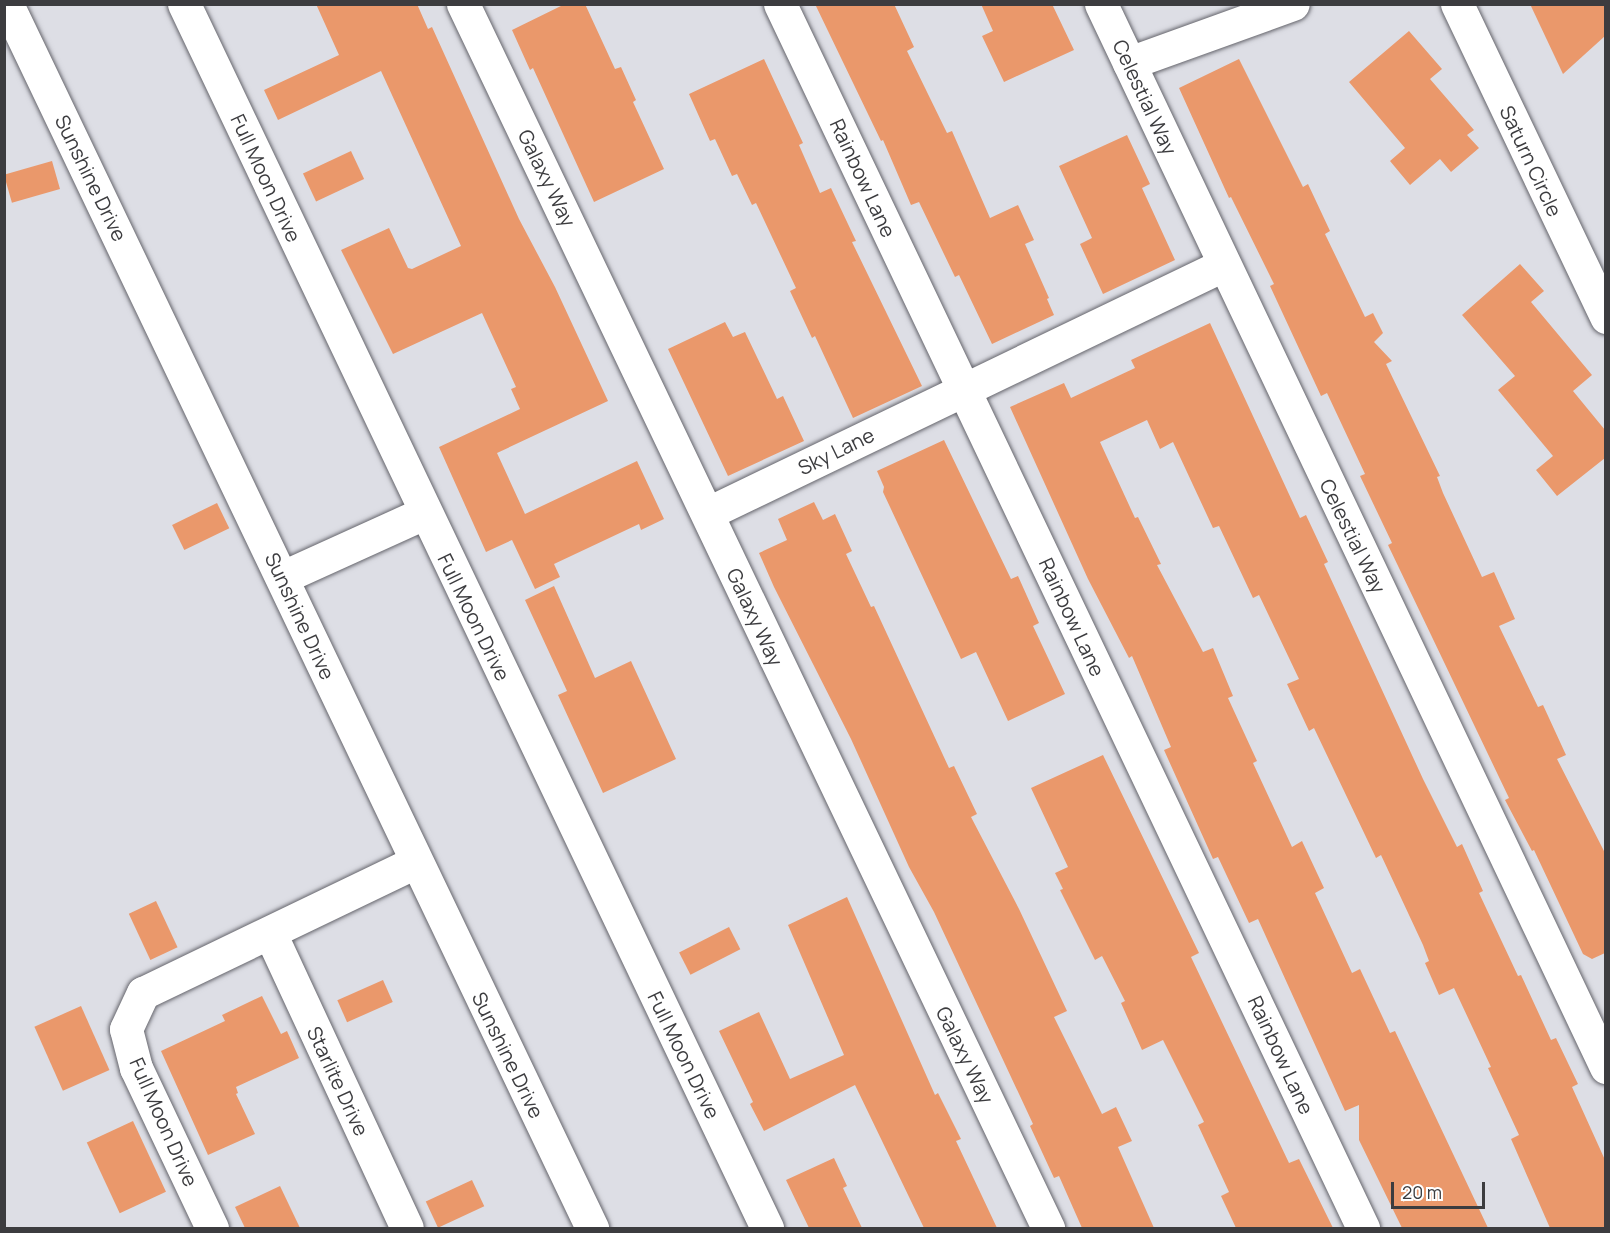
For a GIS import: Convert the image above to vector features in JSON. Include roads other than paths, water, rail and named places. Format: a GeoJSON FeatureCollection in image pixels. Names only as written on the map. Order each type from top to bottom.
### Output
{"type":"FeatureCollection","features":[{"type":"Feature","properties":{"kind":"street","name":"Sunshine Drive"},"geometry":{"type":"LineString","coordinates":[[8,4],[283,577],[415,862],[592,1228]]}},
{"type":"Feature","properties":{"kind":"street","name":"Full Moon Drive"},"geometry":{"type":"LineString","coordinates":[[184,4],[424,513],[767,1228]]}},
{"type":"Feature","properties":{"kind":"street","name":"Galaxy Way"},"geometry":{"type":"LineString","coordinates":[[463,4],[1048,1228]]}},
{"type":"Feature","properties":{"kind":"street","name":"Rainbow Lane"},"geometry":{"type":"LineString","coordinates":[[780,4],[1363,1228]]}},
{"type":"Feature","properties":{"kind":"street","name":"Celestial Way"},"geometry":{"type":"LineString","coordinates":[[1101,4],[1605,1067]]}},
{"type":"Feature","properties":{"kind":"street"},"geometry":{"type":"LineString","coordinates":[[1129,63],[1293,4]]}},
{"type":"Feature","properties":{"kind":"street","name":"Saturn Circle"},"geometry":{"type":"LineString","coordinates":[[1457,4],[1605,317]]}},
{"type":"Feature","properties":{"kind":"street","name":"Sky Lane"},"geometry":{"type":"LineString","coordinates":[[708,513],[1223,265]]}},
{"type":"Feature","properties":{"kind":"street"},"geometry":{"type":"LineString","coordinates":[[283,577],[424,513]]}},
{"type":"Feature","properties":{"kind":"street","name":"Full Moon Drive"},"geometry":{"type":"LineString","coordinates":[[212,1228],[136,1068],[126,1029],[143,993],[415,862]]}},
{"type":"Feature","properties":{"kind":"street","name":"Starlite Drive"},"geometry":{"type":"LineString","coordinates":[[270,933],[407,1228]]}}]}
